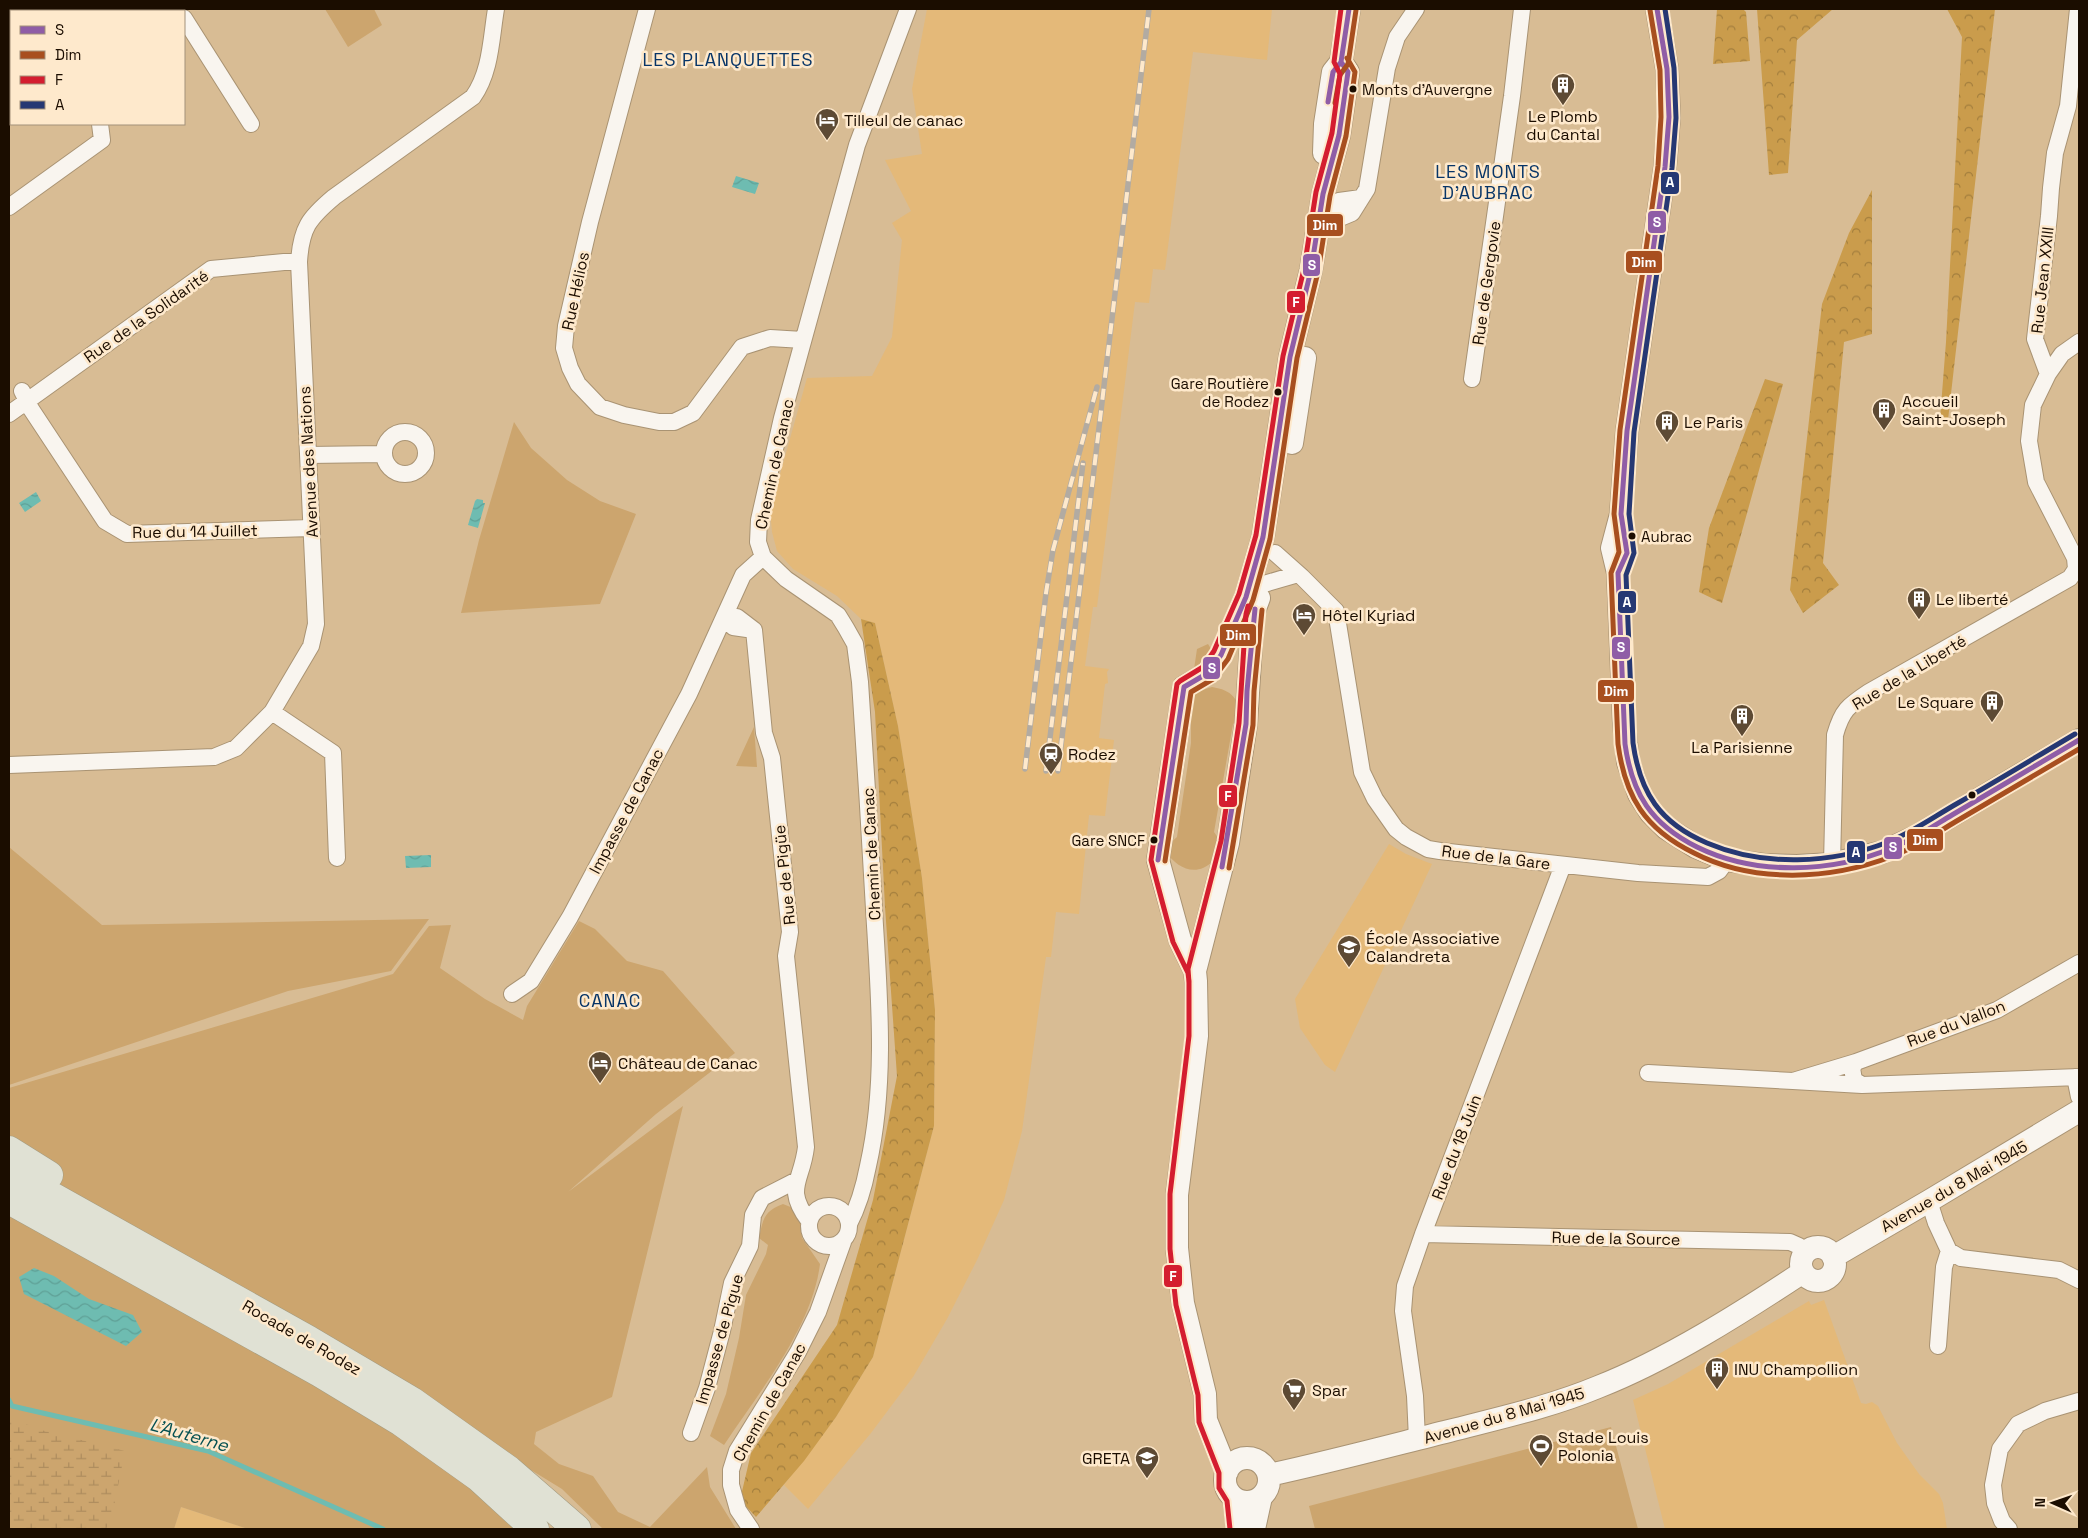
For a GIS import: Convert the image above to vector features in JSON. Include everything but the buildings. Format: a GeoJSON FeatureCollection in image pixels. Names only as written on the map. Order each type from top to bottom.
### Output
{"type":"FeatureCollection","features":[{"type":"Feature","properties":{"kind":"highway"},"geometry":{"type":"LineString","coordinates":[[9,1150],[119,1219],[209,1268],[277,1309],[309,1340]]}},
{"type":"Feature","properties":{"kind":"highway","name":"Rocade de Rodez"},"geometry":{"type":"LineString","coordinates":[[9,1172],[309,1340],[412,1401],[509,1470],[577,1529]]}},
{"type":"Feature","properties":{"kind":"highway","name":"Rocade de Rodez"},"geometry":{"type":"LineString","coordinates":[[9,1200],[320,1373],[401,1422],[478,1477],[535,1529]]}},
{"type":"Feature","properties":{"kind":"main road"},"geometry":{"type":"LineString","coordinates":[[1195,971],[1180,940],[1158,860],[1180,705],[1184,687],[1208,673],[1221,655],[1246,597],[1263,537],[1290,357],[1311,270],[1322,201],[1324,124],[1333,72],[1341,62],[1349,9]]}},
{"type":"Feature","properties":{"kind":"main road"},"geometry":{"type":"LineString","coordinates":[[1657,9],[1667,69],[1670,117],[1666,167],[1627,431],[1621,514],[1627,553],[1618,573],[1624,723],[1628,762],[1639,794],[1651,812],[1666,828],[1696,847],[1727,860],[1745,864],[1764,865],[1832,864],[1884,852],[1917,836],[2079,740]]}},
{"type":"Feature","properties":{"kind":"main road"},"geometry":{"type":"LineString","coordinates":[[1238,1529],[1234,1498],[1226,1486],[1227,1472],[1206,1420],[1204,1394],[1183,1303],[1177,1248],[1177,1194],[1197,1036],[1195,971],[1228,843],[1246,724],[1253,614],[1274,553],[1299,400],[1306,344],[1311,270]]}},
{"type":"Feature","properties":{"kind":"main road","name":"Avenue du 8 Mai 1945"},"geometry":{"type":"LineString","coordinates":[[1269,1475],[1551,1404],[1600,1387],[1671,1352],[1804,1263],[1814,1280],[1824,1280],[1833,1271],[1833,1256],[1929,1201],[2078,1109]]}},
{"type":"Feature","properties":{"kind":"main road"},"geometry":{"type":"LineString","coordinates":[[1204,1394],[1218,1417],[1226,1438],[1246,1458]]}},
{"type":"Feature","properties":{"kind":"main road"},"geometry":{"type":"LineString","coordinates":[[1227,1472],[1234,1462],[1252,1458],[1263,1464],[1269,1475],[1268,1488],[1261,1497],[1254,1529]]}},
{"type":"Feature","properties":{"kind":"main road"},"geometry":{"type":"LineString","coordinates":[[1234,1498],[1248,1502],[1261,1497]]}},
{"type":"Feature","properties":{"kind":"street","name":"Avenue des Nations"},"geometry":{"type":"LineString","coordinates":[[9,765],[214,757],[236,748],[272,712],[311,646],[316,624],[299,262],[304,232],[314,214],[334,197],[473,97],[481,86],[486,72],[496,9]]}},
{"type":"Feature","properties":{"kind":"street","name":"Rue Hélios"},"geometry":{"type":"LineString","coordinates":[[647,9],[590,222],[566,326],[564,348],[570,368],[578,384],[600,407],[659,422],[674,422],[693,413],[742,347],[770,338],[804,340]]}},
{"type":"Feature","properties":{"kind":"street","name":"Chemin de Canac"},"geometry":{"type":"LineString","coordinates":[[849,1224],[858,1208],[873,1145],[878,1091],[880,1002],[860,682],[855,644],[838,615],[786,579],[763,557],[758,542],[759,520],[771,462],[857,145],[908,9]]}},
{"type":"Feature","properties":{"kind":"street"},"geometry":{"type":"LineString","coordinates":[[1322,201],[1340,218],[1352,213],[1367,189],[1387,68],[1397,37],[1416,9]]}},
{"type":"Feature","properties":{"kind":"street","name":"Rue de Gergovie"},"geometry":{"type":"LineString","coordinates":[[1472,379],[1512,96],[1522,9]]}},
{"type":"Feature","properties":{"kind":"street","name":"Rue Jean XXIII"},"geometry":{"type":"LineString","coordinates":[[2048,374],[2035,339],[2055,153],[2068,106],[2078,9]]}},
{"type":"Feature","properties":{"kind":"street"},"geometry":{"type":"LineString","coordinates":[[185,20],[251,124]]}},
{"type":"Feature","properties":{"kind":"street"},"geometry":{"type":"LineString","coordinates":[[9,207],[102,140],[100,125]]}},
{"type":"Feature","properties":{"kind":"street","name":"Rue de la Solidarité"},"geometry":{"type":"LineString","coordinates":[[9,414],[24,396],[211,269],[299,262]]}},
{"type":"Feature","properties":{"kind":"street"},"geometry":{"type":"LineString","coordinates":[[2078,568],[2075,558],[2036,482],[2029,441],[2033,405],[2048,374],[2062,354],[2079,342]]}},
{"type":"Feature","properties":{"kind":"street","name":"Rue du 14 Juillet"},"geometry":{"type":"LineString","coordinates":[[24,396],[105,521],[126,534],[311,528]]}},
{"type":"Feature","properties":{"kind":"street"},"geometry":{"type":"LineString","coordinates":[[308,455],[384,454]]}},
{"type":"Feature","properties":{"kind":"street","name":"Rue de la Gare"},"geometry":{"type":"LineString","coordinates":[[1274,553],[1336,611],[1362,772],[1375,800],[1396,829],[1406,837],[1425,847],[1440,851],[1638,873],[1708,876],[1719,871],[1727,860]]}},
{"type":"Feature","properties":{"kind":"street"},"geometry":{"type":"LineString","coordinates":[[724,617],[743,575],[763,557]]}},
{"type":"Feature","properties":{"kind":"street","name":"Rue de la Liberté"},"geometry":{"type":"LineString","coordinates":[[1832,864],[1835,735],[1840,718],[1850,705],[1869,692],[2070,578],[2078,568]]}},
{"type":"Feature","properties":{"kind":"street"},"geometry":{"type":"LineString","coordinates":[[1264,584],[1298,574]]}},
{"type":"Feature","properties":{"kind":"street","name":"Rue de Pigüe"},"geometry":{"type":"LineString","coordinates":[[724,617],[733,627],[754,630],[764,733],[772,758],[790,932],[786,956],[806,1147],[804,1163],[797,1180]]}},
{"type":"Feature","properties":{"kind":"street","name":"Impasse de Canac"},"geometry":{"type":"LineString","coordinates":[[512,994],[531,981],[573,912],[689,694],[724,617]]}},
{"type":"Feature","properties":{"kind":"street"},"geometry":{"type":"LineString","coordinates":[[272,712],[333,753],[337,858]]}},
{"type":"Feature","properties":{"kind":"street","name":"Rue du 18 Juin"},"geometry":{"type":"LineString","coordinates":[[1417,1439],[1415,1396],[1403,1311],[1405,1286],[1423,1234],[1564,865]]}},
{"type":"Feature","properties":{"kind":"street","name":"Rue du Vallon"},"geometry":{"type":"LineString","coordinates":[[1793,1081],[1856,1062],[1997,1010],[2079,963]]}},
{"type":"Feature","properties":{"kind":"street"},"geometry":{"type":"LineString","coordinates":[[1856,1062],[1852,1068],[1854,1080],[1862,1085]]}},
{"type":"Feature","properties":{"kind":"street","name":"Rue du Vallon"},"geometry":{"type":"LineString","coordinates":[[1648,1073],[1862,1085],[2078,1078],[2078,1109]]}},
{"type":"Feature","properties":{"kind":"street"},"geometry":{"type":"LineString","coordinates":[[797,1180],[813,1215],[810,1234],[813,1239],[824,1246],[830,1247],[842,1242],[847,1237],[848,1218],[841,1209],[828,1206],[813,1215]]}},
{"type":"Feature","properties":{"kind":"street","name":"Impasse de Pigue"},"geometry":{"type":"LineString","coordinates":[[691,1433],[712,1369],[732,1283],[750,1246],[753,1215],[762,1198],[797,1180]]}},
{"type":"Feature","properties":{"kind":"street"},"geometry":{"type":"LineString","coordinates":[[841,1209],[862,1194]]}},
{"type":"Feature","properties":{"kind":"street"},"geometry":{"type":"LineString","coordinates":[[1929,1201],[1936,1223],[1949,1251],[1961,1258],[2059,1270],[2079,1280]]}},
{"type":"Feature","properties":{"kind":"street","name":"Rue de la Source"},"geometry":{"type":"LineString","coordinates":[[1423,1234],[1790,1242],[1799,1246],[1804,1263]]}},
{"type":"Feature","properties":{"kind":"street","name":"Chemin de Canac"},"geometry":{"type":"LineString","coordinates":[[751,1529],[738,1510],[731,1485],[731,1470],[737,1451],[798,1352],[818,1312],[842,1242]]}},
{"type":"Feature","properties":{"kind":"street"},"geometry":{"type":"LineString","coordinates":[[824,1246],[831,1274]]}},
{"type":"Feature","properties":{"kind":"street"},"geometry":{"type":"LineString","coordinates":[[1938,1346],[1944,1266],[1949,1251]]}},
{"type":"Feature","properties":{"kind":"street"},"geometry":{"type":"LineString","coordinates":[[2009,1529],[2002,1521],[1995,1503],[1993,1484],[2000,1449],[2018,1424],[2045,1411],[2079,1401]]}},
{"type":"Feature","properties":{"kind":"shaded area"},"geometry":{"type":"Polygon","coordinates":[[[927,9],[1272,9],[1267,60],[1193,52],[1165,270],[1153,269],[1149,303],[1135,302],[1097,607],[1093,607],[1085,666],[1109,669],[1107,672],[1108,683],[1105,684],[1099,738],[1114,740],[1105,816],[1089,815],[1079,914],[1056,912],[1051,957],[1046,957],[1022,1131],[1004,1200],[977,1260],[947,1319],[913,1377],[871,1433],[808,1509],[784,1485],[836,1417],[873,1357],[934,1126],[935,1010],[922,878],[898,726],[875,623],[861,619],[837,596],[793,569],[777,551],[772,532],[770,510],[807,378],[872,376],[892,337],[902,240],[892,223],[911,211],[885,160],[922,154],[912,89],[927,9]]]}},
{"type":"Feature","properties":{"kind":"shaded area","name":"École Associative Calandreta"},"geometry":{"type":"Polygon","coordinates":[[[1389,844],[1406,854],[1432,864],[1335,1072],[1325,1065],[1300,1028],[1295,999],[1389,844]]]}},
{"type":"Feature","properties":{"kind":"shaded area"},"geometry":{"type":"Polygon","coordinates":[[[1824,1300],[1861,1403],[1872,1402],[1878,1406],[1897,1443],[1919,1474],[1939,1494],[1943,1503],[1947,1529],[1665,1529],[1633,1400],[1668,1384],[1809,1301],[1811,1305],[1824,1300]]]}},
{"type":"Feature","properties":{"kind":"shaded area"},"geometry":{"type":"Polygon","coordinates":[[[181,1507],[248,1529],[174,1529],[181,1507]]]}},
{"type":"Feature","properties":{"kind":"green space"},"geometry":{"type":"Polygon","coordinates":[[[325,9],[374,9],[382,25],[348,47],[325,9]]]}},
{"type":"Feature","properties":{"kind":"green space"},"geometry":{"type":"Polygon","coordinates":[[[1717,9],[1743,9],[1746,12],[1750,61],[1713,64],[1717,9]]]}},
{"type":"Feature","properties":{"kind":"green space"},"geometry":{"type":"Polygon","coordinates":[[[1757,9],[1833,9],[1797,40],[1788,173],[1769,175],[1757,9]]]}},
{"type":"Feature","properties":{"kind":"green space"},"geometry":{"type":"Polygon","coordinates":[[[1947,9],[1995,9],[1948,420],[1940,419],[1946,342],[1962,37],[1947,9]]]}},
{"type":"Feature","properties":{"kind":"green space"},"geometry":{"type":"Polygon","coordinates":[[[1872,190],[1872,334],[1844,342],[1823,563],[1839,585],[1803,613],[1790,590],[1822,304],[1849,233],[1872,190]]]}},
{"type":"Feature","properties":{"kind":"green space"},"geometry":{"type":"Polygon","coordinates":[[[1765,379],[1783,384],[1722,603],[1699,592],[1709,528],[1765,379]]]}},
{"type":"Feature","properties":{"kind":"green space"},"geometry":{"type":"Polygon","coordinates":[[[514,422],[531,448],[567,480],[600,501],[636,514],[600,604],[461,613],[479,540],[514,422]]]}},
{"type":"Feature","properties":{"kind":"green space"},"geometry":{"type":"Polygon","coordinates":[[[861,619],[875,623],[898,726],[922,878],[935,1010],[934,1126],[873,1357],[836,1417],[804,1461],[756,1517],[740,1500],[751,1453],[837,1325],[873,1200],[897,1076],[885,907],[875,712],[861,619]]]}},
{"type":"Feature","properties":{"kind":"green space"},"geometry":{"type":"Polygon","coordinates":[[[1208,644],[1213,652],[1193,676],[1197,649],[1208,644]]]}},
{"type":"Feature","properties":{"kind":"green space"},"geometry":{"type":"Polygon","coordinates":[[[1212,687],[1225,690],[1233,696],[1241,718],[1233,724],[1214,832],[1221,842],[1219,850],[1213,861],[1207,866],[1194,870],[1187,869],[1176,863],[1166,852],[1167,846],[1177,837],[1191,743],[1191,717],[1188,708],[1192,695],[1212,687]]]}},
{"type":"Feature","properties":{"kind":"green space"},"geometry":{"type":"Polygon","coordinates":[[[754,727],[757,767],[736,766],[754,727]]]}},
{"type":"Feature","properties":{"kind":"green space"},"geometry":{"type":"Polygon","coordinates":[[[9,847],[102,925],[429,919],[391,971],[288,991],[9,1085],[9,847]]]}},
{"type":"Feature","properties":{"kind":"green space"},"geometry":{"type":"Polygon","coordinates":[[[579,921],[595,929],[627,961],[663,971],[735,1053],[656,1114],[568,1192],[683,1106],[612,1397],[536,1432],[534,1444],[559,1464],[593,1476],[618,1512],[650,1527],[707,1467],[710,1487],[736,1529],[603,1529],[562,1489],[531,1470],[524,1529],[248,1529],[181,1507],[174,1529],[9,1529],[9,1088],[393,974],[429,926],[451,925],[440,968],[485,999],[523,1020],[527,1006],[579,921]]]}},
{"type":"Feature","properties":{"kind":"green space"},"geometry":{"type":"Polygon","coordinates":[[[783,1204],[793,1208],[800,1214],[802,1238],[820,1264],[815,1288],[807,1312],[782,1359],[724,1445],[710,1436],[726,1394],[739,1338],[746,1295],[766,1254],[768,1245],[759,1238],[765,1216],[783,1204]]]}},
{"type":"Feature","properties":{"kind":"green space"},"geometry":{"type":"Polygon","coordinates":[[[9,1417],[41,1430],[125,1451],[112,1516],[106,1529],[9,1529],[9,1417]]]}},
{"type":"Feature","properties":{"kind":"green space","name":"Stade Louis Polonia"},"geometry":{"type":"Polygon","coordinates":[[[1611,1427],[1638,1529],[1315,1529],[1309,1506],[1611,1427]]]}},
{"type":"Feature","properties":{"kind":"water"},"geometry":{"type":"Polygon","coordinates":[[[736,176],[759,183],[755,194],[732,187],[736,176]]]}},
{"type":"Feature","properties":{"kind":"water"},"geometry":{"type":"Polygon","coordinates":[[[36,492],[41,501],[25,512],[19,503],[36,492]]]}},
{"type":"Feature","properties":{"kind":"water"},"geometry":{"type":"Polygon","coordinates":[[[477,499],[483,500],[483,503],[485,503],[478,528],[468,525],[477,499]]]}},
{"type":"Feature","properties":{"kind":"water"},"geometry":{"type":"Polygon","coordinates":[[[431,855],[431,867],[406,868],[405,856],[431,855]]]}},
{"type":"Feature","properties":{"kind":"water"},"geometry":{"type":"Polygon","coordinates":[[[34,1268],[54,1276],[89,1299],[133,1315],[142,1332],[126,1346],[24,1294],[19,1277],[34,1268]]]}},
{"type":"Feature","properties":{"kind":"waterway","name":"L'Auterne"},"geometry":{"type":"LineString","coordinates":[[9,1400],[12,1406],[208,1451],[383,1529]]}},
{"type":"Feature","properties":{"kind":"railway"},"geometry":{"type":"LineString","coordinates":[[1058,771],[1149,9]]}},
{"type":"Feature","properties":{"kind":"railway"},"geometry":{"type":"LineString","coordinates":[[1025,769],[1053,550],[1097,387]]}},
{"type":"Feature","properties":{"kind":"railway"},"geometry":{"type":"LineString","coordinates":[[1046,771],[1083,463]]}},
{"type":"Feature","properties":{"kind":"transit line","name":"F"},"geometry":{"type":"LineString","coordinates":[[1230,1529],[1227,1501],[1219,1488],[1219,1473],[1199,1422],[1198,1395],[1176,1305],[1170,1249],[1170,1194],[1189,1036],[1189,981],[1188,973],[1173,942],[1151,860],[1177,684],[1203,667],[1214,651],[1239,594],[1256,535],[1283,356],[1304,269],[1316,192],[1332,133],[1340,74],[1334,62],[1341,9]]}},
{"type":"Feature","properties":{"kind":"transit line","name":"S"},"geometry":{"type":"LineString","coordinates":[[1328,102],[1333,72],[1341,62],[1349,9]]}},
{"type":"Feature","properties":{"kind":"transit line","name":"S"},"geometry":{"type":"LineString","coordinates":[[1657,9],[1667,69],[1669,117],[1665,167],[1627,431],[1621,514],[1627,553],[1618,573],[1625,744],[1633,778],[1646,806],[1667,828],[1681,838],[1720,856],[1744,863],[1769,867],[1819,866],[1869,856],[1907,841],[2079,740]]}},
{"type":"Feature","properties":{"kind":"transit line","name":"A"},"geometry":{"type":"LineString","coordinates":[[1665,9],[1674,68],[1676,118],[1672,168],[1634,432],[1629,514],[1634,553],[1626,575],[1633,743],[1636,761],[1647,791],[1665,816],[1677,826],[1707,843],[1729,851],[1751,856],[1798,860],[1844,855],[1888,842],[1924,824],[2075,734]]}},
{"type":"Feature","properties":{"kind":"transit line","name":"Dim"},"geometry":{"type":"LineString","coordinates":[[1335,103],[1340,75],[1348,64],[1356,10]]}},
{"type":"Feature","properties":{"kind":"transit line","name":"Dim"},"geometry":{"type":"LineString","coordinates":[[1650,10],[1660,70],[1661,117],[1658,166],[1620,430],[1614,514],[1619,552],[1611,573],[1618,744],[1626,780],[1640,809],[1650,822],[1677,844],[1717,863],[1767,874],[1819,874],[1869,864],[1909,849],[2079,749]]}},
{"type":"Feature","properties":{"kind":"transit line","name":"Dim"},"geometry":{"type":"LineString","coordinates":[[1165,861],[1191,692],[1213,679],[1228,659],[1253,600],[1270,539],[1297,358],[1318,272],[1330,196],[1346,136],[1355,72],[1347,58]]}},
{"type":"Feature","properties":{"kind":"transit line","name":"S"},"geometry":{"type":"LineString","coordinates":[[1158,860],[1184,687],[1208,673],[1221,655],[1246,597],[1263,537],[1290,357],[1311,270],[1323,194],[1339,135],[1348,72],[1341,62]]}},
{"type":"Feature","properties":{"kind":"transit line","name":"F"},"geometry":{"type":"LineString","coordinates":[[1189,983],[1188,969],[1221,841],[1239,723],[1248,606]]}},
{"type":"Feature","properties":{"kind":"transit line","name":"S"},"geometry":{"type":"LineString","coordinates":[[1222,867],[1246,724],[1247,691],[1255,609]]}},
{"type":"Feature","properties":{"kind":"transit line","name":"Dim"},"geometry":{"type":"LineString","coordinates":[[1229,868],[1253,725],[1254,691],[1262,610]]}},
{"type":"Feature","properties":{"kind":"place","name":"Monts d'Auvergne"},"geometry":{"type":"Point","coordinates":[1353,89]}},
{"type":"Feature","properties":{"kind":"place","name":"Le Plomb du Cantal"},"geometry":{"type":"Point","coordinates":[1563,106]}},
{"type":"Feature","properties":{"kind":"place","name":"Tilleul de canac"},"geometry":{"type":"Point","coordinates":[827,141]}},
{"type":"Feature","properties":{"kind":"place","name":"Gare Routière de Rodez"},"geometry":{"type":"Point","coordinates":[1278,392]}},
{"type":"Feature","properties":{"kind":"place","name":"Accueil Saint-Joseph"},"geometry":{"type":"Point","coordinates":[1884,431]}},
{"type":"Feature","properties":{"kind":"place","name":"Le Paris"},"geometry":{"type":"Point","coordinates":[1667,443]}},
{"type":"Feature","properties":{"kind":"place","name":"Aubrac"},"geometry":{"type":"Point","coordinates":[1632,536]}},
{"type":"Feature","properties":{"kind":"place","name":"Le liberté"},"geometry":{"type":"Point","coordinates":[1919,620]}},
{"type":"Feature","properties":{"kind":"place","name":"Hôtel Kyriad"},"geometry":{"type":"Point","coordinates":[1304,636]}},
{"type":"Feature","properties":{"kind":"place","name":"Le Square"},"geometry":{"type":"Point","coordinates":[1992,723]}},
{"type":"Feature","properties":{"kind":"place","name":"La Parisienne"},"geometry":{"type":"Point","coordinates":[1742,737]}},
{"type":"Feature","properties":{"kind":"place","name":"Rodez"},"geometry":{"type":"Point","coordinates":[1051,775]}},
{"type":"Feature","properties":{"kind":"place","name":"Gare SNCF"},"geometry":{"type":"Point","coordinates":[1154,840]}},
{"type":"Feature","properties":{"kind":"place","name":"École Associative Calandreta"},"geometry":{"type":"Point","coordinates":[1349,968]}},
{"type":"Feature","properties":{"kind":"place","name":"Château de Canac"},"geometry":{"type":"Point","coordinates":[600,1084]}},
{"type":"Feature","properties":{"kind":"place","name":"INU Champollion"},"geometry":{"type":"Point","coordinates":[1717,1390]}},
{"type":"Feature","properties":{"kind":"place","name":"Spar"},"geometry":{"type":"Point","coordinates":[1294,1411]}},
{"type":"Feature","properties":{"kind":"place","name":"Stade Louis Polonia"},"geometry":{"type":"Point","coordinates":[1541,1467]}},
{"type":"Feature","properties":{"kind":"place","name":"GRETA"},"geometry":{"type":"Point","coordinates":[1147,1479]}},
{"type":"Feature","properties":{"kind":"district","name":"LES PLANQUETTES"},"geometry":{"type":"Point","coordinates":[728,60]}},
{"type":"Feature","properties":{"kind":"district","name":"LES MONTS D'AUBRAC"},"geometry":{"type":"Point","coordinates":[1488,182]}},
{"type":"Feature","properties":{"kind":"district","name":"CANAC"},"geometry":{"type":"Point","coordinates":[610,1001]}}]}
